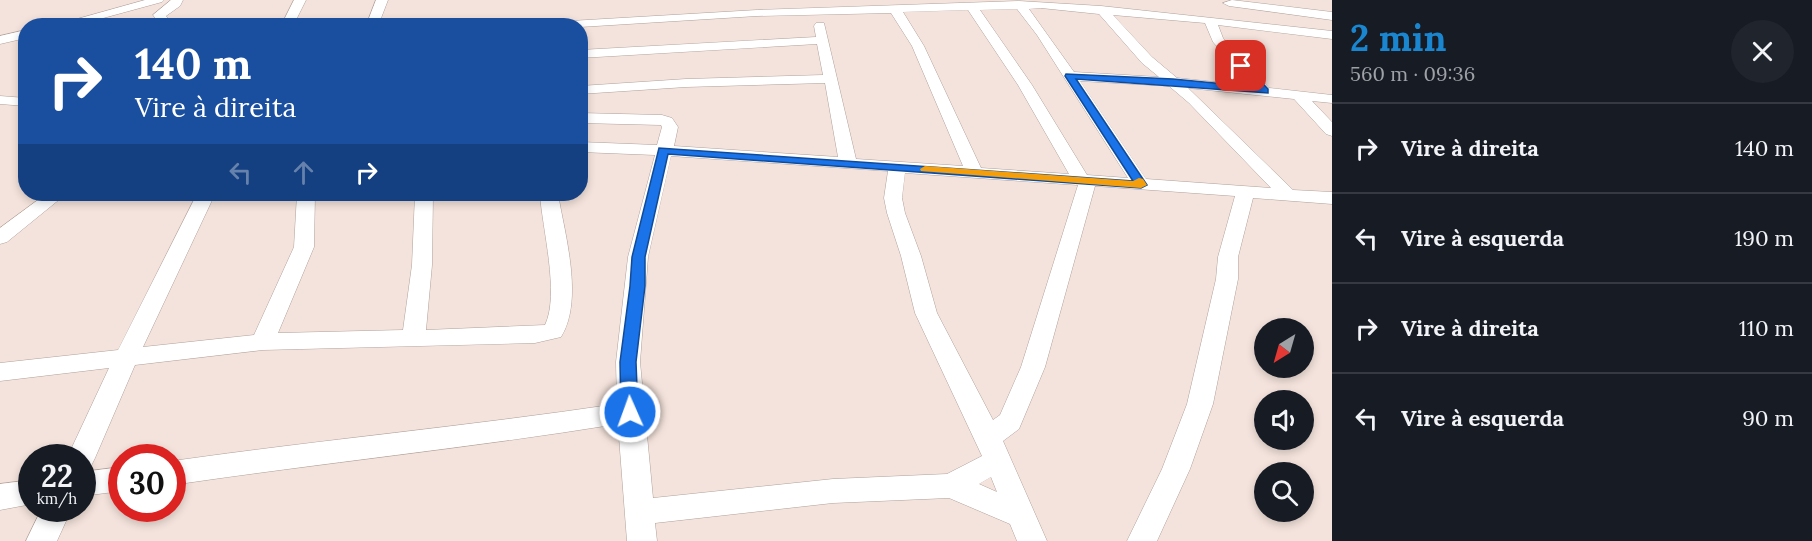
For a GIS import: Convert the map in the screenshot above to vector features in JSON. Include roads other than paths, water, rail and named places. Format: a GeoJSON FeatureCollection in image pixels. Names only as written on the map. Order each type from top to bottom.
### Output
{"type":"FeatureCollection","features":[{"type":"Feature","properties":{"kind":"street"},"geometry":{"type":"LineString","coordinates":[[89,18],[158,0]]}},
{"type":"Feature","properties":{"kind":"street"},"geometry":{"type":"LineString","coordinates":[[161,18],[159,15],[176,4],[177,0]]}},
{"type":"Feature","properties":{"kind":"street"},"geometry":{"type":"LineString","coordinates":[[290,18],[300,0]]}},
{"type":"Feature","properties":{"kind":"street"},"geometry":{"type":"LineString","coordinates":[[375,18],[382,0]]}},
{"type":"Feature","properties":{"kind":"street"},"geometry":{"type":"LineString","coordinates":[[766,0],[777,12]]}},
{"type":"Feature","properties":{"kind":"street"},"geometry":{"type":"LineString","coordinates":[[588,23],[813,11],[840,5],[894,8],[915,4],[971,6],[1001,2],[1069,3],[1101,9],[1332,35]]}},
{"type":"Feature","properties":{"kind":"street"},"geometry":{"type":"LineString","coordinates":[[1227,2],[1332,16]]}},
{"type":"Feature","properties":{"kind":"street"},"geometry":{"type":"LineString","coordinates":[[1227,2],[1260,26]]}},
{"type":"Feature","properties":{"kind":"street"},"geometry":{"type":"LineString","coordinates":[[1019,4],[1042,33],[1141,185]]}},
{"type":"Feature","properties":{"kind":"street"},"geometry":{"type":"LineString","coordinates":[[640,512],[833,491],[951,486],[986,466],[1010,422],[1033,367],[1084,181],[1025,85],[971,6]]}},
{"type":"Feature","properties":{"kind":"street"},"geometry":{"type":"LineString","coordinates":[[894,8],[918,46],[975,172]]}},
{"type":"Feature","properties":{"kind":"street"},"geometry":{"type":"LineString","coordinates":[[1101,9],[1147,60],[1173,82],[1290,196]]}},
{"type":"Feature","properties":{"kind":"street"},"geometry":{"type":"LineString","coordinates":[[813,11],[822,30],[829,79],[848,163]]}},
{"type":"Feature","properties":{"kind":"street"},"geometry":{"type":"LineString","coordinates":[[1210,20],[1217,39],[1264,91]]}},
{"type":"Feature","properties":{"kind":"street"},"geometry":{"type":"LineString","coordinates":[[0,40],[18,36]]}},
{"type":"Feature","properties":{"kind":"street"},"geometry":{"type":"LineString","coordinates":[[588,54],[823,40]]}},
{"type":"Feature","properties":{"kind":"street"},"geometry":{"type":"LineString","coordinates":[[1069,76],[1173,82],[1332,99]]}},
{"type":"Feature","properties":{"kind":"street"},"geometry":{"type":"LineString","coordinates":[[588,90],[829,79]]}},
{"type":"Feature","properties":{"kind":"street"},"geometry":{"type":"LineString","coordinates":[[630,87],[642,120]]}},
{"type":"Feature","properties":{"kind":"street"},"geometry":{"type":"LineString","coordinates":[[1297,94],[1332,131]]}},
{"type":"Feature","properties":{"kind":"street"},"geometry":{"type":"LineString","coordinates":[[0,100],[18,101]]}},
{"type":"Feature","properties":{"kind":"street"},"geometry":{"type":"LineString","coordinates":[[588,118],[667,121],[670,127],[638,257],[638,286],[628,362],[630,412],[642,541]]}},
{"type":"Feature","properties":{"kind":"street"},"geometry":{"type":"LineString","coordinates":[[588,147],[663,150],[1332,198]]}},
{"type":"Feature","properties":{"kind":"street"},"geometry":{"type":"LineString","coordinates":[[897,167],[893,198],[915,268],[926,313],[993,450],[1026,528]]}},
{"type":"Feature","properties":{"kind":"street"},"geometry":{"type":"LineString","coordinates":[[1142,541],[1176,469],[1200,405],[1227,279],[1228,257],[1245,192]]}},
{"type":"Feature","properties":{"kind":"street"},"geometry":{"type":"LineString","coordinates":[[0,238],[48,201]]}},
{"type":"Feature","properties":{"kind":"street"},"geometry":{"type":"LineString","coordinates":[[87,444],[126,358],[203,201]]}},
{"type":"Feature","properties":{"kind":"street"},"geometry":{"type":"LineString","coordinates":[[264,342],[304,247],[306,201]]}},
{"type":"Feature","properties":{"kind":"street"},"geometry":{"type":"LineString","coordinates":[[414,338],[422,265],[424,201]]}},
{"type":"Feature","properties":{"kind":"street"},"geometry":{"type":"LineString","coordinates":[[0,372],[264,342],[535,335],[553,331],[560,321],[562,298],[550,201]]}},
{"type":"Feature","properties":{"kind":"street"},"geometry":{"type":"LineString","coordinates":[[186,471],[296,455],[507,431],[630,412]]}},
{"type":"Feature","properties":{"kind":"street"},"geometry":{"type":"LineString","coordinates":[[951,486],[1026,528]]}},
{"type":"Feature","properties":{"kind":"street"},"geometry":{"type":"LineString","coordinates":[[0,497],[18,494]]}},
{"type":"Feature","properties":{"kind":"street"},"geometry":{"type":"LineString","coordinates":[[41,541],[50,522]]}}]}
